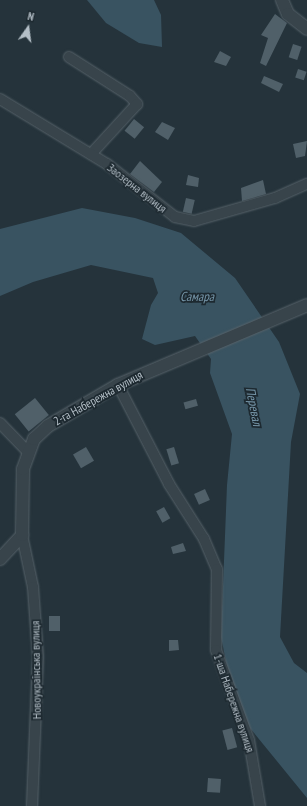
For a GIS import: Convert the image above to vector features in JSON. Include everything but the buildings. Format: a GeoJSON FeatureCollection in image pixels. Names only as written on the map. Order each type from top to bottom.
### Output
{"type":"FeatureCollection","features":[{"type":"Feature","properties":{"kind":"street"},"geometry":{"type":"LineString","coordinates":[[282,0],[288,14],[307,29]]}},
{"type":"Feature","properties":{"kind":"street"},"geometry":{"type":"LineString","coordinates":[[69,57],[130,96],[137,104],[91,154]]}},
{"type":"Feature","properties":{"kind":"street","name":"Заозерна вулиця"},"geometry":{"type":"LineString","coordinates":[[0,99],[91,154],[175,217],[194,221],[275,198],[307,184]]}},
{"type":"Feature","properties":{"kind":"street","name":"2-га Набережна вулиця"},"geometry":{"type":"LineString","coordinates":[[28,452],[48,426],[118,385],[171,360],[303,307]]}},
{"type":"Feature","properties":{"kind":"street","name":"1-ша Набережна вулиця"},"geometry":{"type":"LineString","coordinates":[[118,385],[217,569],[216,650],[249,740],[260,806]]}},
{"type":"Feature","properties":{"kind":"street"},"geometry":{"type":"LineString","coordinates":[[0,423],[28,452],[22,476],[22,535],[0,559]]}},
{"type":"Feature","properties":{"kind":"street","name":"Новоукраїнська вулиця"},"geometry":{"type":"LineString","coordinates":[[22,535],[33,587],[38,657],[32,806]]}},
{"type":"Feature","properties":{"kind":"water"},"geometry":{"type":"Polygon","coordinates":[[[87,0],[154,0],[161,15],[162,47],[139,43],[106,23],[87,0]]]}},
{"type":"Feature","properties":{"kind":"water","name":"Самара"},"geometry":{"type":"Polygon","coordinates":[[[82,208],[135,218],[181,233],[235,278],[279,342],[300,394],[291,442],[280,637],[294,663],[307,673],[307,798],[250,728],[234,700],[221,637],[227,485],[232,434],[210,373],[211,359],[195,336],[155,345],[142,339],[151,305],[158,293],[153,278],[91,265],[33,282],[0,296],[0,229],[82,208]]]}},
{"type":"Feature","properties":{"kind":"water label","name":"Перевал"},"geometry":{"type":"Point","coordinates":[253,407]}}]}
